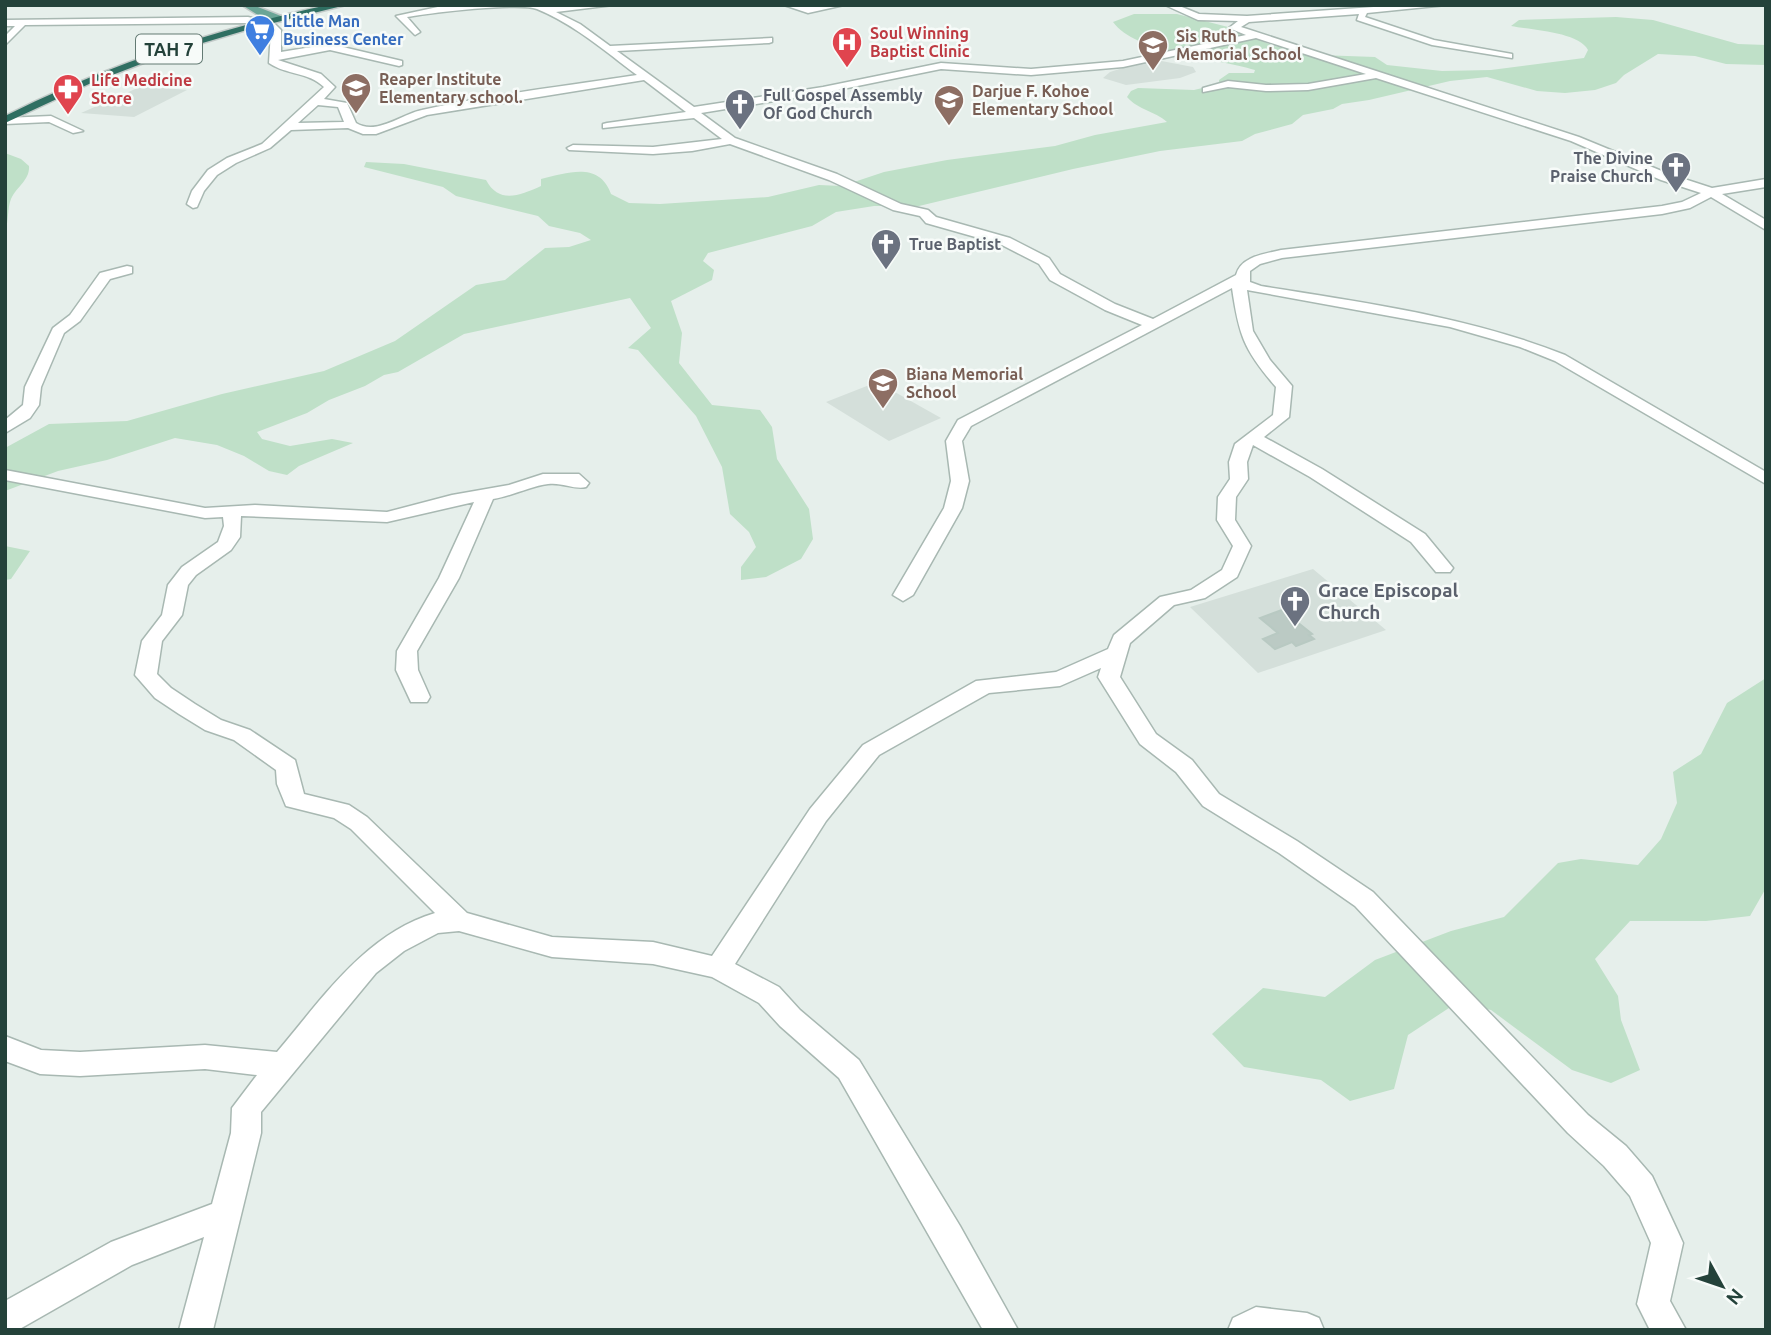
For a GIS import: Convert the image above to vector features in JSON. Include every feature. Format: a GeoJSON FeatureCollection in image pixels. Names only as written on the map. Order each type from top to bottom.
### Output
{"type":"FeatureCollection","features":[{"type":"Feature","properties":{"kind":"highway","name":"TAH 7"},"geometry":{"type":"LineString","coordinates":[[5,120],[86,79],[154,54],[262,23],[342,5]]}},
{"type":"Feature","properties":{"kind":"main road"},"geometry":{"type":"LineString","coordinates":[[246,5],[261,13],[282,18]]}},
{"type":"Feature","properties":{"kind":"street"},"geometry":{"type":"LineString","coordinates":[[398,5],[405,14]]}},
{"type":"Feature","properties":{"kind":"street"},"geometry":{"type":"LineString","coordinates":[[415,32],[400,16],[458,8],[609,5]]}},
{"type":"Feature","properties":{"kind":"street"},"geometry":{"type":"LineString","coordinates":[[788,5],[808,10],[840,5]]}},
{"type":"Feature","properties":{"kind":"street"},"geometry":{"type":"LineString","coordinates":[[1169,5],[1198,17],[1247,19],[1442,5]]}},
{"type":"Feature","properties":{"kind":"street"},"geometry":{"type":"LineString","coordinates":[[1342,5],[1367,11]]}},
{"type":"Feature","properties":{"kind":"street"},"geometry":{"type":"LineString","coordinates":[[540,7],[609,50],[731,140],[833,177],[897,207],[924,213],[931,220],[1005,241],[1044,261],[1055,277],[1110,307],[1154,325]]}},
{"type":"Feature","properties":{"kind":"street"},"geometry":{"type":"LineString","coordinates":[[1367,11],[1360,18],[1403,34],[1509,56]]}},
{"type":"Feature","properties":{"kind":"street"},"geometry":{"type":"LineString","coordinates":[[1247,19],[1234,28],[1375,75],[1525,120],[1665,177],[1711,192],[1766,226]]}},
{"type":"Feature","properties":{"kind":"street"},"geometry":{"type":"LineString","coordinates":[[5,23],[235,20],[262,23],[276,30],[276,56],[272,61],[279,67],[311,73],[326,81],[330,87],[264,146],[222,163],[207,178],[193,204]]}},
{"type":"Feature","properties":{"kind":"street"},"geometry":{"type":"LineString","coordinates":[[5,42],[22,23]]}},
{"type":"Feature","properties":{"kind":"street"},"geometry":{"type":"LineString","coordinates":[[607,126],[823,90],[941,66],[1031,72],[1123,64],[1256,36]]}},
{"type":"Feature","properties":{"kind":"street"},"geometry":{"type":"LineString","coordinates":[[609,50],[769,40]]}},
{"type":"Feature","properties":{"kind":"street"},"geometry":{"type":"LineString","coordinates":[[276,56],[330,47],[399,63]]}},
{"type":"Feature","properties":{"kind":"street"},"geometry":{"type":"LineString","coordinates":[[1207,90],[1212,87],[1237,85],[1318,88],[1375,75]]}},
{"type":"Feature","properties":{"kind":"street"},"geometry":{"type":"LineString","coordinates":[[312,102],[336,102],[343,105],[351,125],[357,130],[372,131],[404,119],[451,107],[464,108],[488,101],[645,77]]}},
{"type":"Feature","properties":{"kind":"street"},"geometry":{"type":"LineString","coordinates":[[5,120],[51,119],[77,131]]}},
{"type":"Feature","properties":{"kind":"street"},"geometry":{"type":"LineString","coordinates":[[287,127],[351,125]]}},
{"type":"Feature","properties":{"kind":"street"},"geometry":{"type":"LineString","coordinates":[[573,148],[639,151],[684,149],[731,140]]}},
{"type":"Feature","properties":{"kind":"street"},"geometry":{"type":"LineString","coordinates":[[1669,1330],[1653,1304],[1667,1243],[1641,1185],[1615,1156],[1578,1124],[1364,899],[1288,847],[1211,800],[1185,766],[1149,739],[1128,711],[1109,677],[1121,640],[1167,601],[1198,594],[1230,573],[1242,546],[1226,520],[1227,497],[1239,479],[1238,462],[1243,444],[1281,417],[1284,386],[1264,362],[1246,331],[1239,286],[1243,281],[1244,269],[1255,261],[1281,254],[1662,210],[1686,205],[1711,192],[1766,183]]}},
{"type":"Feature","properties":{"kind":"street"},"geometry":{"type":"LineString","coordinates":[[5,428],[24,415],[31,405],[33,387],[58,331],[75,318],[105,276],[127,270]]}},
{"type":"Feature","properties":{"kind":"street"},"geometry":{"type":"LineString","coordinates":[[903,595],[953,508],[960,481],[954,441],[964,423],[1076,363],[1243,281]]}},
{"type":"Feature","properties":{"kind":"street"},"geometry":{"type":"LineString","coordinates":[[1243,281],[1258,290],[1419,317],[1527,343],[1560,358],[1766,479]]}},
{"type":"Feature","properties":{"kind":"street"},"geometry":{"type":"LineString","coordinates":[[1252,437],[1316,473],[1418,538],[1443,568]]}},
{"type":"Feature","properties":{"kind":"street"},"geometry":{"type":"LineString","coordinates":[[5,475],[205,513],[263,510],[387,517],[452,500],[513,489],[543,479],[573,478],[580,483]]}},
{"type":"Feature","properties":{"kind":"street"},"geometry":{"type":"LineString","coordinates":[[419,697],[407,670],[407,652],[449,578],[486,495]]}},
{"type":"Feature","properties":{"kind":"street"},"geometry":{"type":"LineString","coordinates":[[232,512],[234,530],[226,545],[183,577],[173,593],[175,609],[153,639],[146,675],[163,693],[187,709],[214,725],[242,735],[287,766],[289,784],[295,800],[341,811],[359,823],[459,921]]}},
{"type":"Feature","properties":{"kind":"street"},"geometry":{"type":"LineString","coordinates":[[718,968],[818,816],[871,750],[984,687],[1060,679],[1117,653]]}},
{"type":"Feature","properties":{"kind":"street"},"geometry":{"type":"LineString","coordinates":[[196,1330],[246,1133],[247,1108],[367,965],[396,944],[434,923],[459,921],[500,935],[552,947],[653,953],[718,968],[769,995],[790,1018],[849,1069],[1001,1330]]}},
{"type":"Feature","properties":{"kind":"street"},"geometry":{"type":"LineString","coordinates":[[5,1048],[40,1062],[80,1064],[205,1057],[283,1065]]}},
{"type":"Feature","properties":{"kind":"street"},"geometry":{"type":"LineString","coordinates":[[5,1319],[122,1253],[226,1214]]}},
{"type":"Feature","properties":{"kind":"street"},"geometry":{"type":"LineString","coordinates":[[1245,1330],[1256,1324],[1307,1330]]}},
{"type":"Feature","properties":{"kind":"shaded area","name":"Sis Ruth Memorial School"},"geometry":{"type":"Polygon","coordinates":[[[1151,59],[1193,67],[1196,72],[1180,78],[1126,85],[1103,78],[1110,72],[1151,59]]]}},
{"type":"Feature","properties":{"kind":"shaded area"},"geometry":{"type":"Polygon","coordinates":[[[142,86],[187,90],[134,117],[81,113],[142,86]]]}},
{"type":"Feature","properties":{"kind":"shaded area","name":"Biana Memorial School"},"geometry":{"type":"Polygon","coordinates":[[[877,382],[941,418],[889,441],[826,402],[877,382]]]}},
{"type":"Feature","properties":{"kind":"shaded area"},"geometry":{"type":"Polygon","coordinates":[[[1313,569],[1386,630],[1258,673],[1190,607],[1313,569]]]}},
{"type":"Feature","properties":{"kind":"green space"},"geometry":{"type":"Polygon","coordinates":[[[1134,14],[1177,14],[1232,28],[1274,46],[1319,55],[1375,57],[1387,65],[1442,71],[1491,70],[1584,58],[1588,50],[1575,39],[1511,26],[1519,20],[1616,17],[1653,20],[1738,44],[1766,45],[1766,65],[1726,64],[1695,56],[1658,54],[1616,83],[1595,90],[1565,93],[1537,91],[1487,77],[1450,81],[1303,115],[1292,124],[1255,134],[1242,141],[1160,151],[919,206],[874,206],[836,212],[812,226],[708,253],[703,261],[714,270],[712,280],[671,301],[682,333],[679,363],[712,405],[760,410],[772,427],[777,459],[809,509],[813,539],[801,559],[766,577],[741,580],[741,567],[756,547],[749,532],[730,514],[722,467],[696,416],[638,350],[628,348],[651,328],[630,298],[464,334],[398,372],[384,375],[307,413],[257,432],[262,439],[290,446],[332,439],[353,443],[299,466],[287,475],[269,471],[244,456],[217,445],[175,438],[107,460],[58,471],[5,491],[5,448],[49,424],[127,421],[222,394],[324,371],[395,341],[476,285],[505,280],[545,248],[569,247],[591,240],[580,233],[549,226],[538,216],[456,196],[443,187],[364,167],[366,162],[404,164],[486,180],[497,192],[510,196],[541,186],[541,179],[582,172],[599,177],[611,194],[629,203],[660,204],[768,197],[819,185],[842,186],[884,172],[947,160],[1055,146],[1095,135],[1167,122],[1131,101],[1127,97],[1131,91],[1138,88],[1194,90],[1219,84],[1219,80],[1229,73],[1254,73],[1255,70],[1157,48],[1139,41],[1113,22],[1134,14]]]}},
{"type":"Feature","properties":{"kind":"green space"},"geometry":{"type":"Polygon","coordinates":[[[5,153],[21,159],[29,166],[29,171],[11,199],[5,232],[5,153]]]}},
{"type":"Feature","properties":{"kind":"green space"},"geometry":{"type":"Polygon","coordinates":[[[5,546],[30,551],[11,579],[5,580],[5,546]]]}},
{"type":"Feature","properties":{"kind":"green space"},"geometry":{"type":"Polygon","coordinates":[[[1766,678],[1766,888],[1750,916],[1706,921],[1630,921],[1595,959],[1618,996],[1621,1020],[1640,1070],[1611,1083],[1572,1070],[1491,1010],[1458,1002],[1408,1035],[1394,1089],[1350,1101],[1321,1080],[1244,1067],[1212,1034],[1263,988],[1325,997],[1375,960],[1451,931],[1504,917],[1558,863],[1581,859],[1638,865],[1661,839],[1677,803],[1673,772],[1701,754],[1727,703],[1766,678]]]}},
{"type":"Feature","properties":{"kind":"building","name":"Grace Episcopal Church"},"geometry":{"type":"Polygon","coordinates":[[[1282,610],[1312,634],[1309,635],[1314,639],[1296,646],[1292,642],[1275,649],[1263,639],[1278,633],[1260,618],[1282,610]]]}},
{"type":"Feature","properties":{"kind":"place","name":"Little Man Business Center"},"geometry":{"type":"Point","coordinates":[260,57]}},
{"type":"Feature","properties":{"kind":"place","name":"Soul Winning Baptist Clinic"},"geometry":{"type":"Point","coordinates":[847,69]}},
{"type":"Feature","properties":{"kind":"place","name":"Sis Ruth Memorial School"},"geometry":{"type":"Point","coordinates":[1153,72]}},
{"type":"Feature","properties":{"kind":"place","name":"Reaper Institute Elementary school."},"geometry":{"type":"Point","coordinates":[356,115]}},
{"type":"Feature","properties":{"kind":"place","name":"Life Medicine Store"},"geometry":{"type":"Point","coordinates":[68,116]}},
{"type":"Feature","properties":{"kind":"place","name":"Darjue F. Kohoe Elementary School"},"geometry":{"type":"Point","coordinates":[949,127]}},
{"type":"Feature","properties":{"kind":"place","name":"Full Gospel Assembly Of God Church"},"geometry":{"type":"Point","coordinates":[740,131]}},
{"type":"Feature","properties":{"kind":"place","name":"The Divine Praise Church"},"geometry":{"type":"Point","coordinates":[1676,194]}},
{"type":"Feature","properties":{"kind":"place","name":"True Baptist"},"geometry":{"type":"Point","coordinates":[886,271]}},
{"type":"Feature","properties":{"kind":"place","name":"Biana Memorial School"},"geometry":{"type":"Point","coordinates":[883,410]}},
{"type":"Feature","properties":{"kind":"place","name":"Grace Episcopal Church"},"geometry":{"type":"Point","coordinates":[1295,628]}}]}
